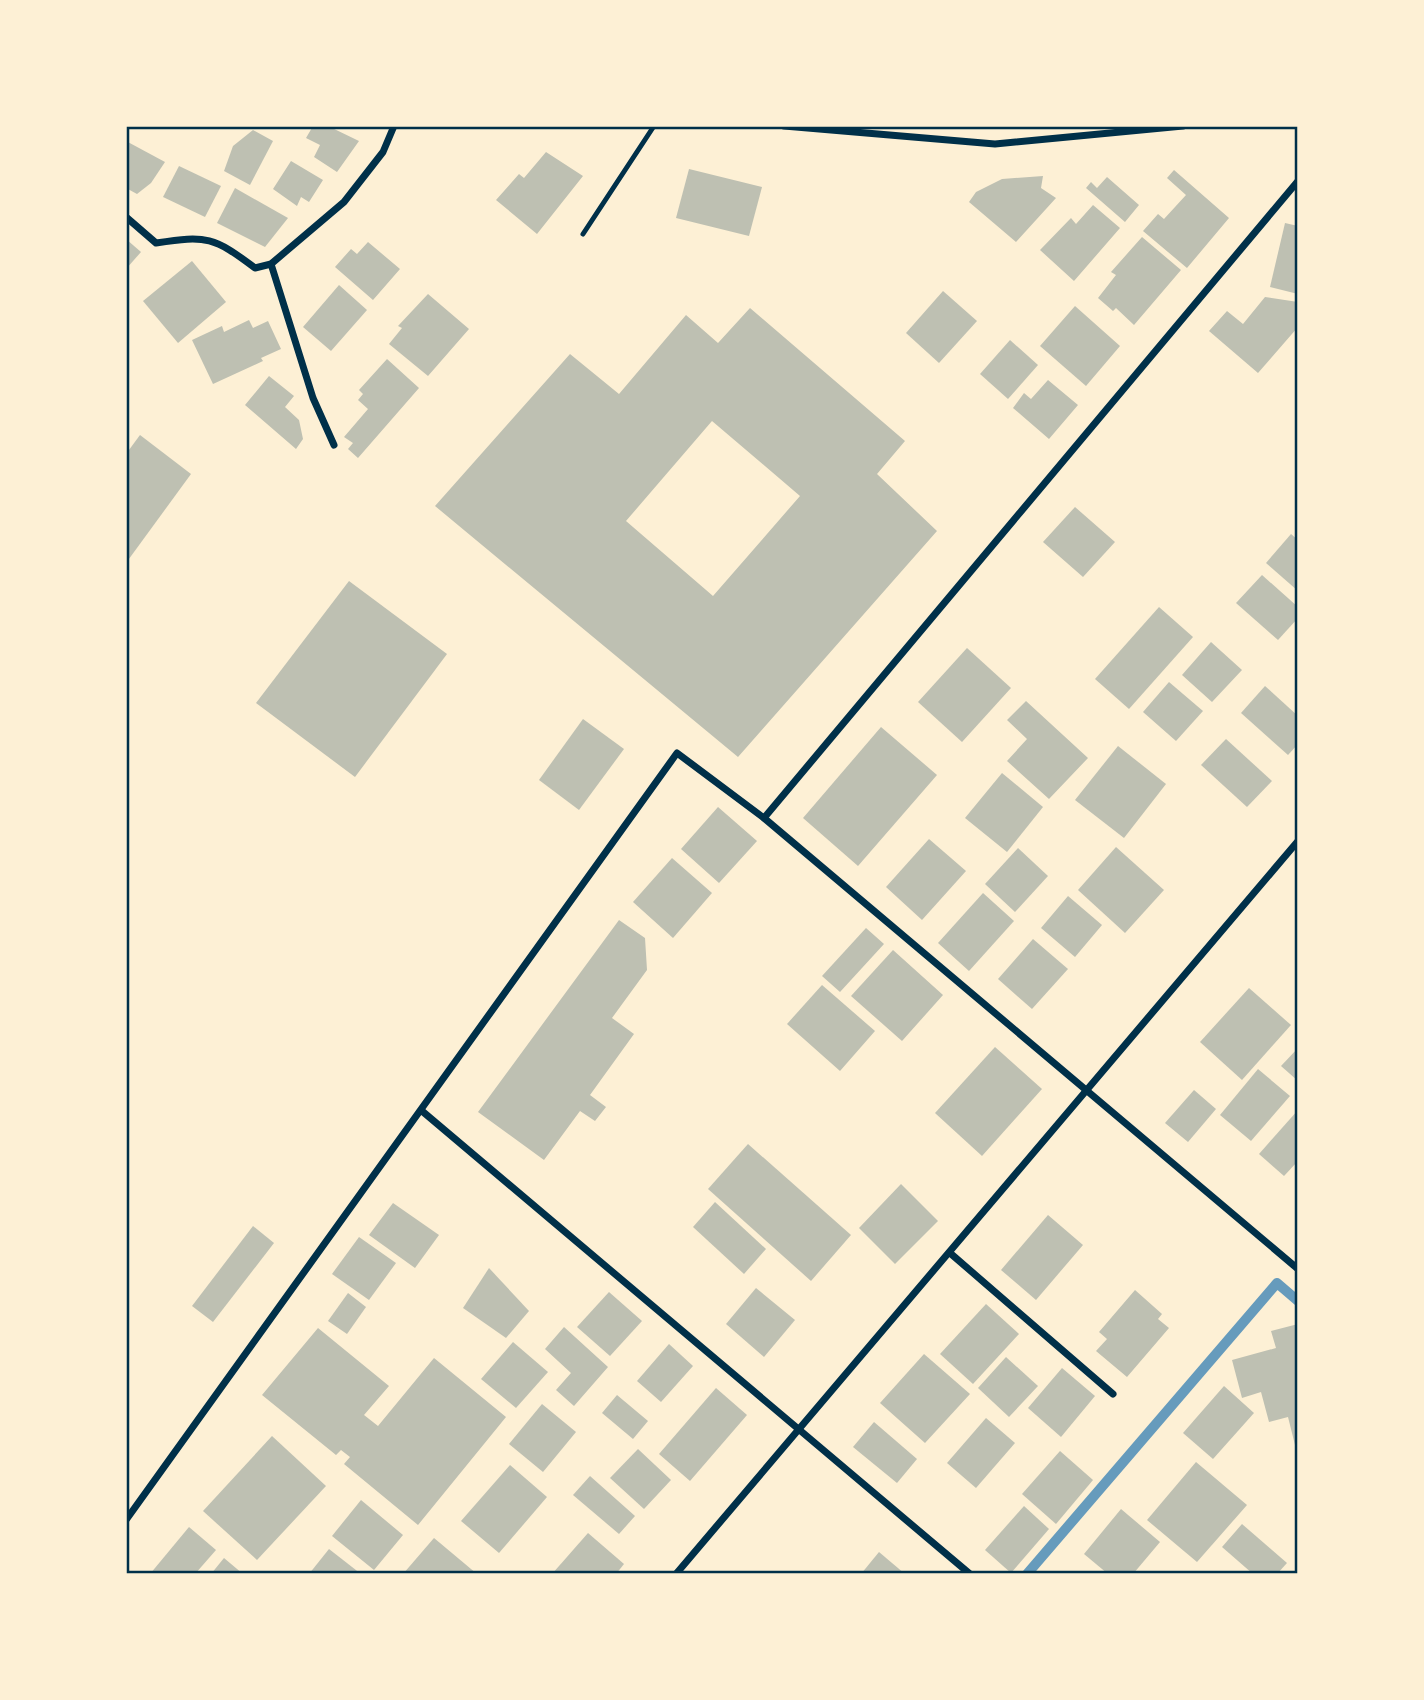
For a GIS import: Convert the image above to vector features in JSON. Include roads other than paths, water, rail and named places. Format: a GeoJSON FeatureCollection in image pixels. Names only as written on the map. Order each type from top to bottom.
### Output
{"type":"FeatureCollection","features":[{"type":"Feature","properties":{"kind":"street"},"geometry":{"type":"LineString","coordinates":[[126,217],[156,243],[191,237],[223,244],[255,268],[271,264],[344,202],[383,152],[394,126]]}},
{"type":"Feature","properties":{"kind":"street"},"geometry":{"type":"LineString","coordinates":[[785,126],[995,145],[1183,126]]}},
{"type":"Feature","properties":{"kind":"street"},"geometry":{"type":"LineString","coordinates":[[872,135],[873,126]]}},
{"type":"Feature","properties":{"kind":"street"},"geometry":{"type":"LineString","coordinates":[[764,818],[1298,181]]}},
{"type":"Feature","properties":{"kind":"street"},"geometry":{"type":"LineString","coordinates":[[271,264],[313,398],[334,445]]}},
{"type":"Feature","properties":{"kind":"street"},"geometry":{"type":"LineString","coordinates":[[126,1520],[677,753],[764,818],[1298,1269]]}},
{"type":"Feature","properties":{"kind":"street"},"geometry":{"type":"LineString","coordinates":[[676,1574],[1298,841]]}},
{"type":"Feature","properties":{"kind":"street"},"geometry":{"type":"LineString","coordinates":[[422,1111],[970,1574]]}},
{"type":"Feature","properties":{"kind":"street"},"geometry":{"type":"LineString","coordinates":[[950,1253],[1112,1394]]}},
{"type":"Feature","properties":{"kind":"lane"},"geometry":{"type":"LineString","coordinates":[[583,234],[654,126]]}},
{"type":"Feature","properties":{"kind":"waterway"},"geometry":{"type":"LineString","coordinates":[[1027,1574],[1277,1283],[1298,1301]]}}]}
